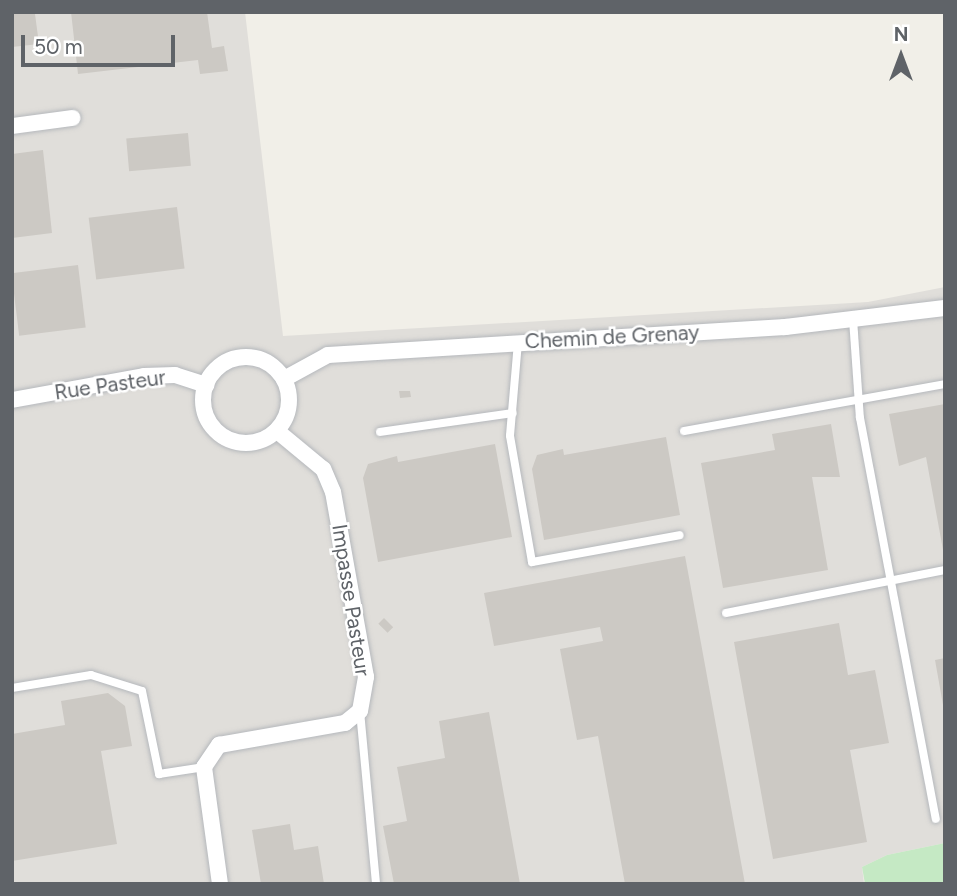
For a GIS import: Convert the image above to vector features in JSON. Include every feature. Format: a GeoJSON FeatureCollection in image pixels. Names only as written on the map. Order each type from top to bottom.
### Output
{"type":"FeatureCollection","features":[{"type":"Feature","properties":{"kind":"street"},"geometry":{"type":"LineString","coordinates":[[12,126],[72,118]]}},
{"type":"Feature","properties":{"kind":"street","name":"Chemin de Grenay"},"geometry":{"type":"LineString","coordinates":[[284,379],[328,355],[853,319],[945,308]]}},
{"type":"Feature","properties":{"kind":"street"},"geometry":{"type":"LineString","coordinates":[[250,357],[275,368],[284,379],[289,396],[287,415],[277,431],[254,443],[242,443],[218,433],[204,411],[206,385],[223,364],[250,357]]}},
{"type":"Feature","properties":{"kind":"street","name":"Rue Pasteur"},"geometry":{"type":"LineString","coordinates":[[12,400],[144,376],[175,375],[206,385]]}},
{"type":"Feature","properties":{"kind":"street","name":"Impasse Pasteur"},"geometry":{"type":"LineString","coordinates":[[277,431],[323,470],[333,492],[366,677],[360,711]]}},
{"type":"Feature","properties":{"kind":"street"},"geometry":{"type":"LineString","coordinates":[[220,884],[204,767],[219,745],[345,723],[360,711]]}},
{"type":"Feature","properties":{"kind":"lane"},"geometry":{"type":"LineString","coordinates":[[853,319],[858,400],[936,819]]}},
{"type":"Feature","properties":{"kind":"lane"},"geometry":{"type":"LineString","coordinates":[[518,342],[510,436],[532,562],[680,535]]}},
{"type":"Feature","properties":{"kind":"lane"},"geometry":{"type":"LineString","coordinates":[[684,431],[945,384]]}},
{"type":"Feature","properties":{"kind":"lane"},"geometry":{"type":"LineString","coordinates":[[380,432],[513,413]]}},
{"type":"Feature","properties":{"kind":"lane"},"geometry":{"type":"LineString","coordinates":[[726,613],[945,570]]}},
{"type":"Feature","properties":{"kind":"lane"},"geometry":{"type":"LineString","coordinates":[[12,688],[91,675],[142,691],[159,774],[204,767]]}},
{"type":"Feature","properties":{"kind":"lane"},"geometry":{"type":"LineString","coordinates":[[360,711],[376,884]]}},
{"type":"Feature","properties":{"kind":"shaded area"},"geometry":{"type":"Polygon","coordinates":[[[12,12],[245,12],[283,336],[868,302],[945,287],[945,843],[887,855],[862,867],[864,884],[12,884],[12,12]]]}},
{"type":"Feature","properties":{"kind":"green space"},"geometry":{"type":"Polygon","coordinates":[[[945,843],[945,884],[865,884],[862,867],[887,855],[945,843]]]}},
{"type":"Feature","properties":{"kind":"building"},"geometry":{"type":"Polygon","coordinates":[[[12,12],[35,14],[39,44],[12,47],[12,12]]]}},
{"type":"Feature","properties":{"kind":"building"},"geometry":{"type":"Polygon","coordinates":[[[71,12],[207,12],[212,48],[224,46],[228,71],[200,74],[198,60],[78,74],[71,12]]]}},
{"type":"Feature","properties":{"kind":"building"},"geometry":{"type":"Polygon","coordinates":[[[188,133],[191,166],[129,171],[126,138],[188,133]]]}},
{"type":"Feature","properties":{"kind":"building"},"geometry":{"type":"Polygon","coordinates":[[[43,150],[52,233],[12,238],[12,154],[43,150]]]}},
{"type":"Feature","properties":{"kind":"building"},"geometry":{"type":"Polygon","coordinates":[[[177,207],[185,269],[96,279],[89,218],[177,207]]]}},
{"type":"Feature","properties":{"kind":"building"},"geometry":{"type":"Polygon","coordinates":[[[78,265],[86,328],[19,336],[12,273],[78,265]]]}},
{"type":"Feature","properties":{"kind":"building"},"geometry":{"type":"Polygon","coordinates":[[[399,391],[410,391],[411,397],[400,398],[399,391]]]}},
{"type":"Feature","properties":{"kind":"building"},"geometry":{"type":"Polygon","coordinates":[[[945,404],[943,550],[926,457],[899,466],[889,414],[945,404]]]}},
{"type":"Feature","properties":{"kind":"building"},"geometry":{"type":"Polygon","coordinates":[[[831,424],[840,477],[812,477],[828,570],[723,588],[701,463],[775,450],[772,434],[831,424]]]}},
{"type":"Feature","properties":{"kind":"building"},"geometry":{"type":"Polygon","coordinates":[[[666,437],[680,515],[544,540],[532,469],[537,455],[563,449],[564,455],[666,437]]]}},
{"type":"Feature","properties":{"kind":"building"},"geometry":{"type":"Polygon","coordinates":[[[495,444],[512,537],[378,562],[363,478],[368,464],[397,456],[398,462],[495,444]]]}},
{"type":"Feature","properties":{"kind":"building"},"geometry":{"type":"Polygon","coordinates":[[[685,556],[745,884],[625,884],[598,736],[577,740],[560,649],[603,641],[600,627],[494,646],[484,593],[685,556]]]}},
{"type":"Feature","properties":{"kind":"building"},"geometry":{"type":"Polygon","coordinates":[[[384,618],[393,627],[388,633],[378,624],[384,618]]]}},
{"type":"Feature","properties":{"kind":"building"},"geometry":{"type":"Polygon","coordinates":[[[839,623],[848,675],[875,670],[889,743],[850,750],[867,842],[773,859],[734,642],[839,623]]]}},
{"type":"Feature","properties":{"kind":"building"},"geometry":{"type":"Polygon","coordinates":[[[945,658],[945,705],[943,705],[935,660],[945,658]]]}},
{"type":"Feature","properties":{"kind":"building"},"geometry":{"type":"Polygon","coordinates":[[[108,693],[125,706],[132,746],[101,751],[117,844],[12,861],[12,734],[65,725],[61,701],[108,693]]]}},
{"type":"Feature","properties":{"kind":"building"},"geometry":{"type":"Polygon","coordinates":[[[489,712],[520,884],[394,884],[383,826],[407,821],[397,767],[445,758],[439,721],[489,712]]]}},
{"type":"Feature","properties":{"kind":"building"},"geometry":{"type":"Polygon","coordinates":[[[290,824],[294,850],[318,846],[324,884],[261,884],[252,830],[290,824]]]}}]}
